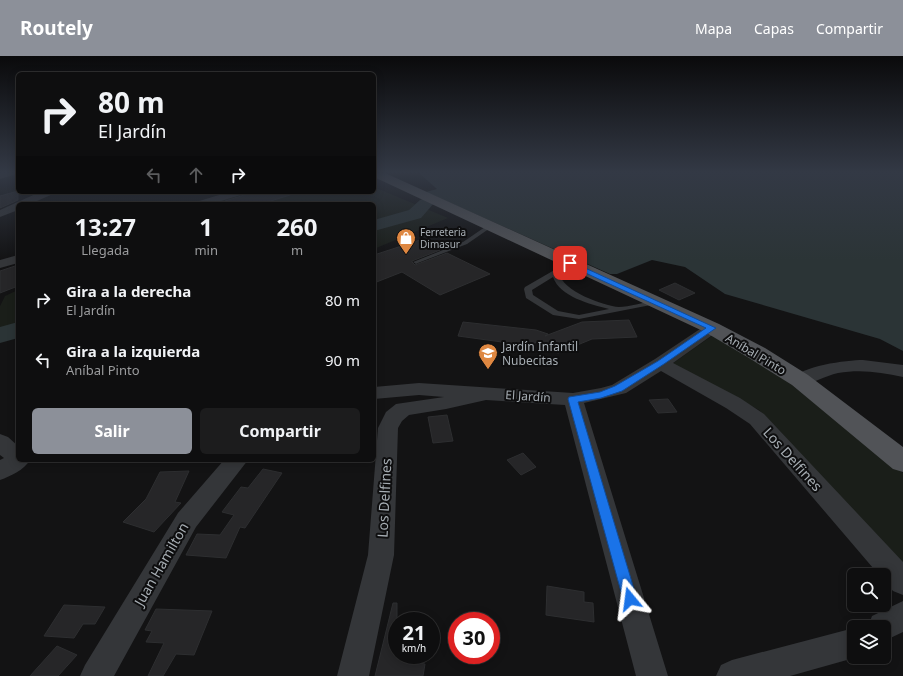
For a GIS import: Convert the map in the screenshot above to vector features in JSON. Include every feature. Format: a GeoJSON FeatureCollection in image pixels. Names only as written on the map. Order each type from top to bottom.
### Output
{"type":"FeatureCollection","features":[{"type":"Feature","properties":{"kind":"main road","name":"Aníbal Pinto"},"geometry":{"type":"LineString","coordinates":[[438,202],[490,226],[563,268],[656,302],[712,328],[757,353],[800,380],[903,462]]}},
{"type":"Feature","properties":{"kind":"street"},"geometry":{"type":"LineString","coordinates":[[0,214],[16,207]]}},
{"type":"Feature","properties":{"kind":"street"},"geometry":{"type":"LineString","coordinates":[[0,264],[16,260]]}},
{"type":"Feature","properties":{"kind":"street","name":"El Jardín"},"geometry":{"type":"LineString","coordinates":[[376,393],[419,389],[573,399],[601,394],[619,388],[712,328]]}},
{"type":"Feature","properties":{"kind":"street","name":"Los Delfines"},"geometry":{"type":"LineString","coordinates":[[661,362],[733,403],[756,419],[903,582]]}},
{"type":"Feature","properties":{"kind":"street"},"geometry":{"type":"LineString","coordinates":[[800,380],[818,372],[838,367],[866,364],[903,371]]}},
{"type":"Feature","properties":{"kind":"street","name":"Los Delfines"},"geometry":{"type":"LineString","coordinates":[[353,676],[381,555],[388,428],[393,417],[402,409],[446,403],[487,393]]}},
{"type":"Feature","properties":{"kind":"street"},"geometry":{"type":"LineString","coordinates":[[573,399],[652,676]]}},
{"type":"Feature","properties":{"kind":"street"},"geometry":{"type":"LineString","coordinates":[[0,442],[16,456]]}},
{"type":"Feature","properties":{"kind":"street"},"geometry":{"type":"LineString","coordinates":[[0,471],[16,461]]}},
{"type":"Feature","properties":{"kind":"street","name":"Juan Hamilton"},"geometry":{"type":"LineString","coordinates":[[96,676],[187,520],[235,462]]}},
{"type":"Feature","properties":{"kind":"street"},"geometry":{"type":"LineString","coordinates":[[891,622],[903,615]]}},
{"type":"Feature","properties":{"kind":"street"},"geometry":{"type":"LineString","coordinates":[[732,676],[847,645]]}},
{"type":"Feature","properties":{"kind":"lane"},"geometry":{"type":"LineString","coordinates":[[416,262],[465,243],[490,226]]}},
{"type":"Feature","properties":{"kind":"lane"},"geometry":{"type":"LineString","coordinates":[[563,268],[528,288],[529,296],[556,314],[578,317],[656,302]]}},
{"type":"Feature","properties":{"kind":"lane"},"geometry":{"type":"LineString","coordinates":[[563,268],[559,283],[575,295],[620,309]]}},
{"type":"Feature","properties":{"kind":"shaded area"},"geometry":{"type":"Polygon","coordinates":[[[204,202],[410,202],[448,218],[376,248],[376,202],[204,202]]]}},
{"type":"Feature","properties":{"kind":"shaded area"},"geometry":{"type":"Polygon","coordinates":[[[448,202],[903,202],[903,351],[880,339],[725,294],[685,267],[652,260],[617,274],[610,274],[448,202]]]}},
{"type":"Feature","properties":{"kind":"shaded area"},"geometry":{"type":"Polygon","coordinates":[[[16,291],[16,336],[8,338],[0,334],[0,306],[5,296],[16,291]]]}},
{"type":"Feature","properties":{"kind":"shaded area"},"geometry":{"type":"Polygon","coordinates":[[[713,335],[773,370],[903,473],[903,576],[779,430],[759,410],[672,364],[713,335]]]}},
{"type":"Feature","properties":{"kind":"building"},"geometry":{"type":"Polygon","coordinates":[[[0,202],[14,202],[0,208],[0,202]]]}},
{"type":"Feature","properties":{"kind":"building"},"geometry":{"type":"Polygon","coordinates":[[[420,240],[440,250],[412,261],[415,265],[447,253],[490,274],[440,295],[402,272],[376,282],[376,254],[420,240]]]}},
{"type":"Feature","properties":{"kind":"building"},"geometry":{"type":"Polygon","coordinates":[[[16,266],[16,287],[0,293],[0,271],[16,266]]]}},
{"type":"Feature","properties":{"kind":"building"},"geometry":{"type":"Polygon","coordinates":[[[675,283],[695,293],[679,300],[659,290],[675,283]]]}},
{"type":"Feature","properties":{"kind":"building"},"geometry":{"type":"Polygon","coordinates":[[[629,320],[637,337],[592,339],[558,353],[538,341],[531,346],[458,336],[463,322],[536,330],[548,334],[545,336],[582,322],[629,320]]]}},
{"type":"Feature","properties":{"kind":"building"},"geometry":{"type":"Polygon","coordinates":[[[668,399],[677,412],[658,413],[649,400],[668,399]]]}},
{"type":"Feature","properties":{"kind":"building"},"geometry":{"type":"Polygon","coordinates":[[[447,415],[453,441],[433,443],[428,417],[447,415]]]}},
{"type":"Feature","properties":{"kind":"building"},"geometry":{"type":"Polygon","coordinates":[[[523,453],[536,467],[521,475],[507,460],[523,453]]]}},
{"type":"Feature","properties":{"kind":"building"},"geometry":{"type":"Polygon","coordinates":[[[263,469],[282,473],[245,528],[240,527],[226,558],[186,555],[197,534],[220,535],[234,515],[222,512],[241,487],[248,488],[263,469]]]}},
{"type":"Feature","properties":{"kind":"building"},"geometry":{"type":"Polygon","coordinates":[[[189,471],[175,502],[181,503],[154,532],[123,522],[146,499],[160,472],[189,471]]]}},
{"type":"Feature","properties":{"kind":"building"},"geometry":{"type":"Polygon","coordinates":[[[547,586],[584,592],[584,602],[593,603],[594,622],[546,615],[547,586]]]}},
{"type":"Feature","properties":{"kind":"building"},"geometry":{"type":"Polygon","coordinates":[[[393,603],[397,603],[397,612],[391,612],[393,603]]]}},
{"type":"Feature","properties":{"kind":"building"},"geometry":{"type":"Polygon","coordinates":[[[64,605],[105,607],[95,624],[83,624],[74,638],[44,636],[64,605]]]}},
{"type":"Feature","properties":{"kind":"building"},"geometry":{"type":"Polygon","coordinates":[[[156,609],[212,611],[194,655],[176,654],[163,676],[148,676],[164,643],[146,642],[152,631],[145,630],[156,609]]]}},
{"type":"Feature","properties":{"kind":"building"},"geometry":{"type":"Polygon","coordinates":[[[388,623],[388,664],[425,664],[423,676],[375,676],[388,623]]]}},
{"type":"Feature","properties":{"kind":"building"},"geometry":{"type":"Polygon","coordinates":[[[57,646],[77,655],[58,676],[30,676],[57,646]]]}},
{"type":"Feature","properties":{"kind":"waterway"},"geometry":{"type":"LineString","coordinates":[[376,225],[415,214],[426,203]]}},
{"type":"Feature","properties":{"kind":"waterway"},"geometry":{"type":"LineString","coordinates":[[0,335],[16,331]]}},
{"type":"Feature","properties":{"kind":"place","name":"Ferreteria Dimasur"},"geometry":{"type":"Point","coordinates":[406,255]}},
{"type":"Feature","properties":{"kind":"place","name":"Jardín Infantil Nubecitas"},"geometry":{"type":"Point","coordinates":[488,370]}},
{"type":"Feature","properties":{"kind":"route"},"geometry":{"type":"LineString","coordinates":[[570,263],[712,328],[619,388],[601,394],[573,399],[630,599]]}}]}
